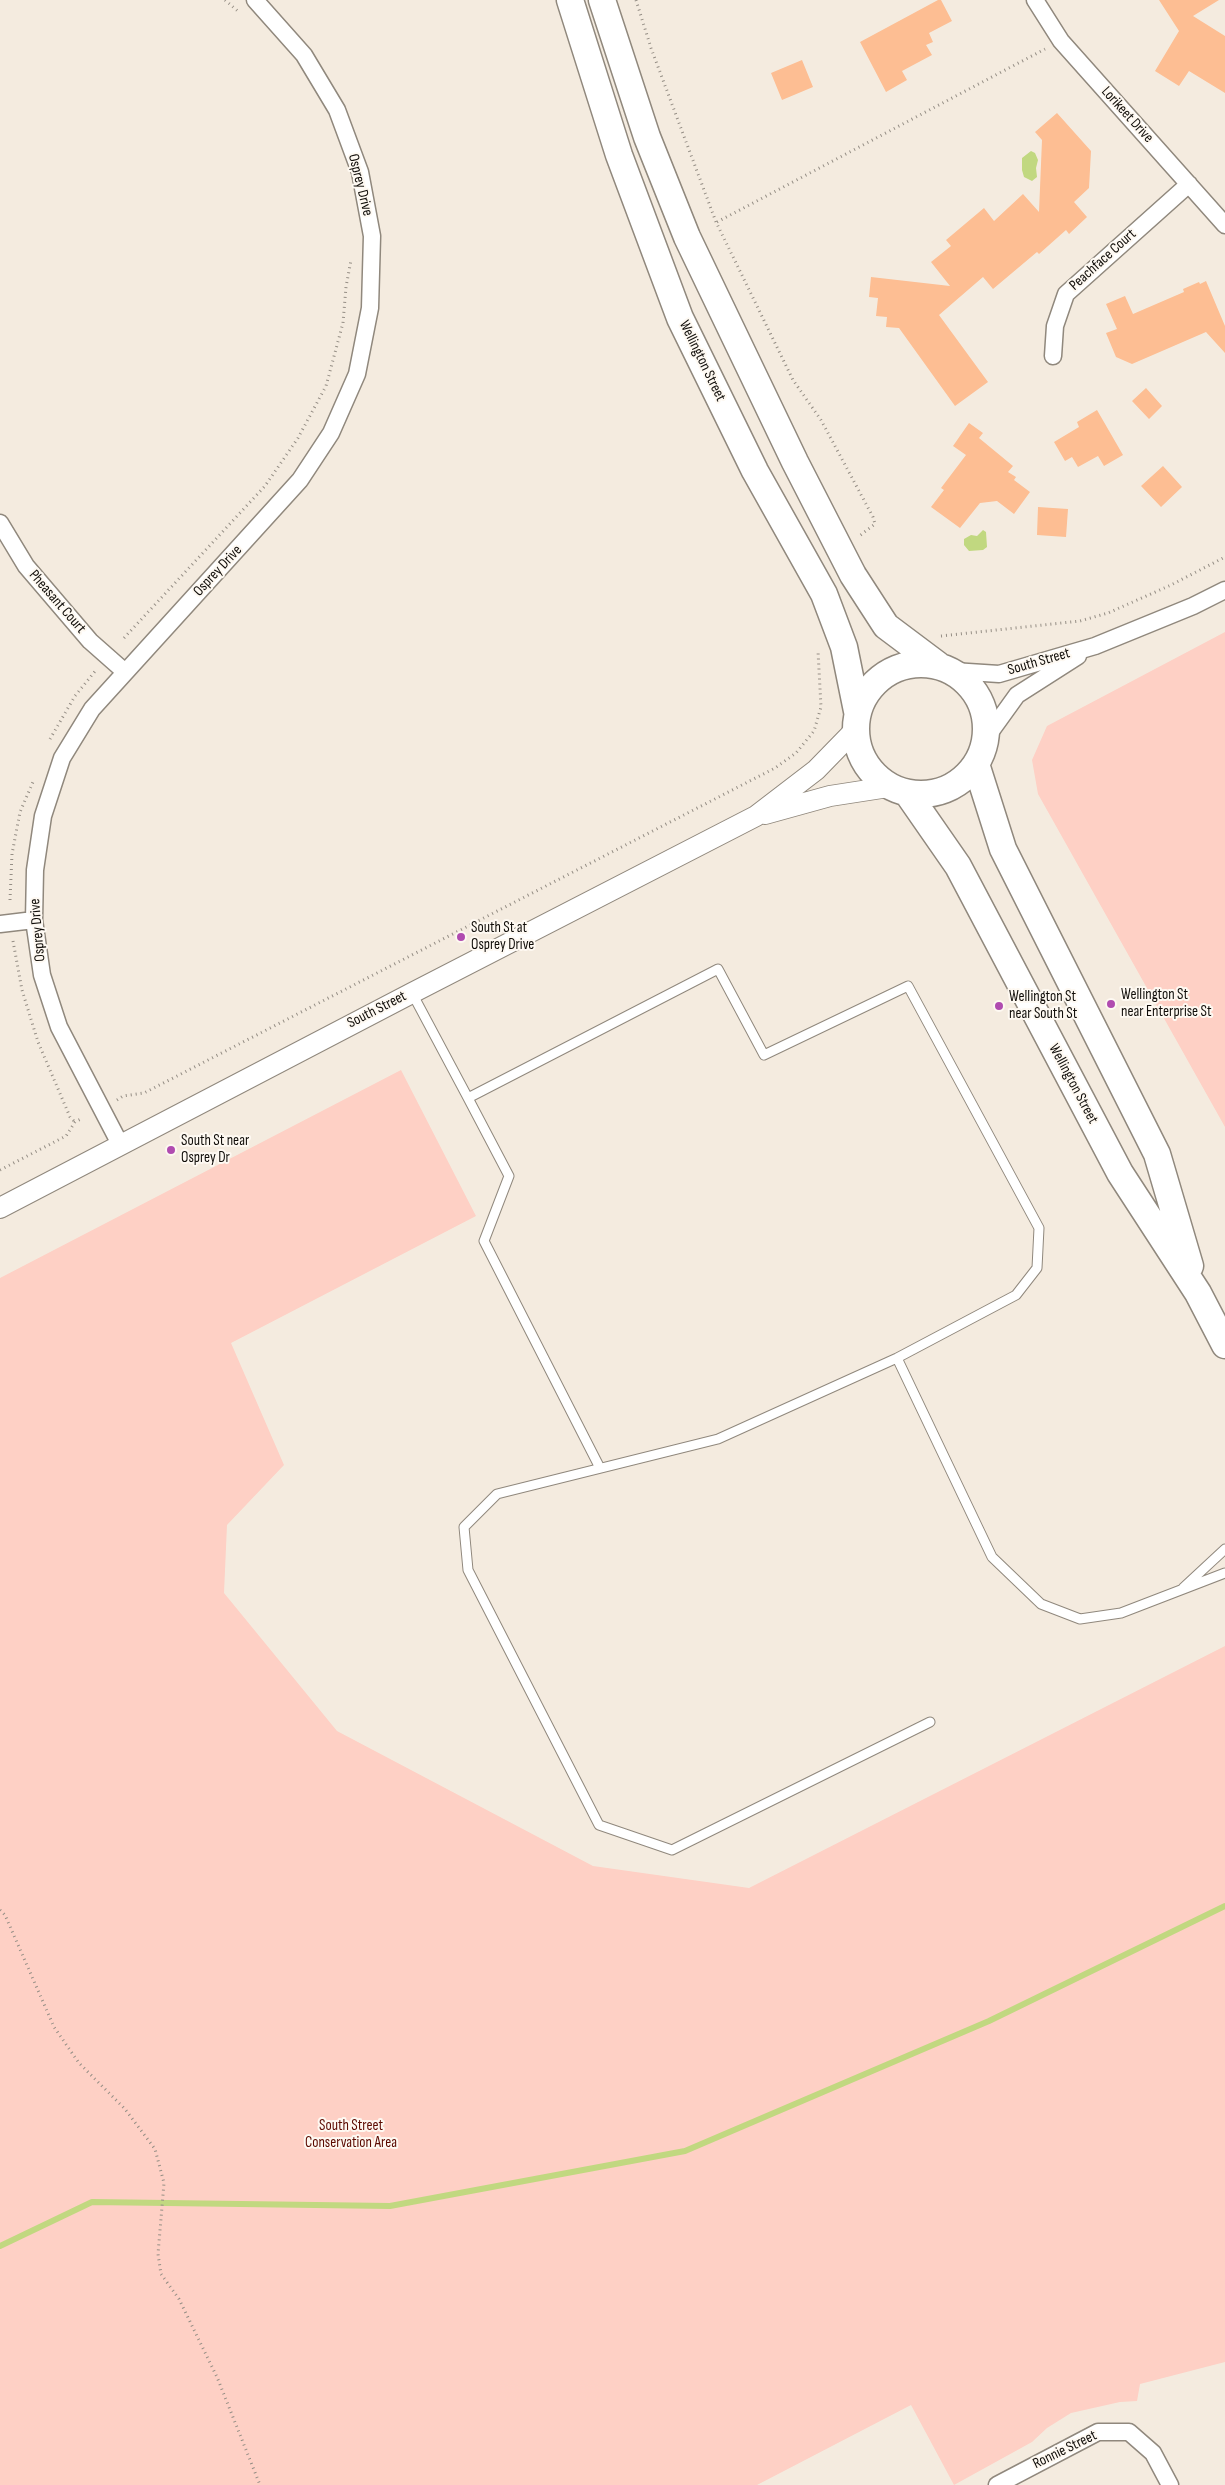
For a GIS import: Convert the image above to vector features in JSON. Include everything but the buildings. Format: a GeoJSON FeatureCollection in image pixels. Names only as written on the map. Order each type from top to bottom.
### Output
{"type":"FeatureCollection","features":[{"type":"Feature","properties":{"kind":"main road","name":"Wellington Street"},"geometry":{"type":"LineString","coordinates":[[570,0],[619,155],[680,318],[755,471],[824,594],[844,647],[856,720],[859,752],[870,772],[898,790],[958,866],[1120,1173],[1198,1293],[1225,1345]]}},
{"type":"Feature","properties":{"kind":"main road"},"geometry":{"type":"LineString","coordinates":[[602,0],[646,137],[687,237],[795,462],[853,576],[886,626],[970,685],[982,704],[986,738],[976,764],[961,781],[946,790],[923,795],[898,790]]}},
{"type":"Feature","properties":{"kind":"main road"},"geometry":{"type":"LineString","coordinates":[[856,720],[867,690],[884,674],[901,666],[924,663],[945,668]]}},
{"type":"Feature","properties":{"kind":"main road","name":"Wellington Street"},"geometry":{"type":"LineString","coordinates":[[976,764],[1003,849],[1157,1154],[1198,1293]]}},
{"type":"Feature","properties":{"kind":"street","name":"Osprey Drive"},"geometry":{"type":"LineString","coordinates":[[120,1144],[59,1027],[42,976],[34,920],[35,870],[43,816],[62,758],[92,709],[124,671],[300,480],[331,432],[356,374],[370,308],[372,236],[360,172],[337,110],[304,54],[255,0]]}},
{"type":"Feature","properties":{"kind":"street","name":"Lorikeet Drive"},"geometry":{"type":"LineString","coordinates":[[1035,0],[1061,41],[1225,225]]}},
{"type":"Feature","properties":{"kind":"street","name":"Peachface Court"},"geometry":{"type":"LineString","coordinates":[[1053,356],[1055,326],[1066,294],[1188,184]]}},
{"type":"Feature","properties":{"kind":"street","name":"Pheasant Court"},"geometry":{"type":"LineString","coordinates":[[0,523],[26,566],[90,641],[124,671]]}},
{"type":"Feature","properties":{"kind":"street","name":"South Street"},"geometry":{"type":"LineString","coordinates":[[945,668],[999,674],[1095,646],[1193,606],[1225,590]]}},
{"type":"Feature","properties":{"kind":"street","name":"South Street"},"geometry":{"type":"LineString","coordinates":[[986,738],[1016,695],[1095,646]]}},
{"type":"Feature","properties":{"kind":"street","name":"South Street"},"geometry":{"type":"LineString","coordinates":[[0,1208],[412,992],[756,816],[816,770],[856,720]]}},
{"type":"Feature","properties":{"kind":"street","name":"South Street"},"geometry":{"type":"LineString","coordinates":[[756,816],[830,796],[898,790]]}},
{"type":"Feature","properties":{"kind":"street"},"geometry":{"type":"LineString","coordinates":[[0,924],[34,920]]}},
{"type":"Feature","properties":{"kind":"street","name":"Ronnie Street"},"geometry":{"type":"LineString","coordinates":[[998,2485],[1098,2432],[1129,2432],[1153,2453],[1170,2485]]}},
{"type":"Feature","properties":{"kind":"lane"},"geometry":{"type":"LineString","coordinates":[[468,1098],[718,969],[764,1055],[908,986],[1039,1228],[1037,1268],[1016,1295],[897,1358],[718,1439],[497,1494],[464,1527],[468,1570],[599,1825],[672,1850],[930,1722]]}},
{"type":"Feature","properties":{"kind":"lane"},"geometry":{"type":"LineString","coordinates":[[412,992],[509,1176],[484,1241],[600,1468]]}},
{"type":"Feature","properties":{"kind":"lane"},"geometry":{"type":"LineString","coordinates":[[897,1358],[992,1557],[1041,1604],[1080,1619],[1121,1613],[1225,1573]]}},
{"type":"Feature","properties":{"kind":"lane"},"geometry":{"type":"LineString","coordinates":[[1179,1591],[1225,1549]]}},
{"type":"Feature","properties":{"kind":"path"},"geometry":{"type":"LineString","coordinates":[[225,0],[246,17]]}},
{"type":"Feature","properties":{"kind":"path"},"geometry":{"type":"LineString","coordinates":[[636,0],[651,48],[716,222],[793,380],[821,420],[873,517],[875,524],[860,536],[864,544]]}},
{"type":"Feature","properties":{"kind":"path"},"geometry":{"type":"LineString","coordinates":[[716,222],[1061,41]]}},
{"type":"Feature","properties":{"kind":"path"},"geometry":{"type":"LineString","coordinates":[[124,638],[265,486],[298,438],[326,386],[343,323],[346,287],[352,259]]}},
{"type":"Feature","properties":{"kind":"path"},"geometry":{"type":"LineString","coordinates":[[937,635],[943,637],[1080,621],[1108,613],[1225,557]]}},
{"type":"Feature","properties":{"kind":"path"},"geometry":{"type":"LineString","coordinates":[[117,1100],[123,1096],[144,1093],[775,768],[796,753],[814,732],[821,707],[817,646]]}},
{"type":"Feature","properties":{"kind":"path"},"geometry":{"type":"LineString","coordinates":[[13,941],[22,990],[38,1042],[70,1117],[75,1122]]}},
{"type":"Feature","properties":{"kind":"path"},"geometry":{"type":"LineString","coordinates":[[0,1170],[66,1136],[75,1122],[81,1120]]}},
{"type":"Feature","properties":{"kind":"path"},"geometry":{"type":"LineString","coordinates":[[0,1910],[5,1916],[54,2027],[79,2063],[126,2109],[155,2149],[164,2183],[158,2254],[161,2274],[179,2299],[217,2377],[260,2485]]}},
{"type":"Feature","properties":{"kind":"green space"},"geometry":{"type":"Polygon","coordinates":[[[1225,632],[1225,1127],[1038,794],[1032,760],[1047,726],[1225,632]]]}},
{"type":"Feature","properties":{"kind":"green space","name":"South Street Conservation Area"},"geometry":{"type":"Polygon","coordinates":[[[401,1070],[476,1216],[231,1343],[284,1465],[227,1525],[224,1593],[337,1731],[593,1866],[749,1888],[1225,1646],[1225,2362],[1140,2384],[1137,2401],[1120,2402],[1071,2413],[1047,2428],[1032,2442],[954,2485],[911,2405],[757,2485],[0,2485],[0,1278],[401,1070]]]}},
{"type":"Feature","properties":{"kind":"shaded area"},"geometry":{"type":"Polygon","coordinates":[[[1031,151],[1035,153],[1038,160],[1036,168],[1037,177],[1032,181],[1024,177],[1022,170],[1022,158],[1031,151]]]}},
{"type":"Feature","properties":{"kind":"shaded area"},"geometry":{"type":"Polygon","coordinates":[[[983,530],[986,532],[987,547],[983,550],[969,551],[964,545],[964,539],[971,535],[977,536],[983,530]]]}},
{"type":"Feature","properties":{"kind":"waterway"},"geometry":{"type":"LineString","coordinates":[[0,2246],[92,2202],[390,2206],[685,2151],[989,2021],[1225,1906]]}},
{"type":"Feature","properties":{"kind":"place","name":"South St at Osprey Drive"},"geometry":{"type":"Point","coordinates":[461,937]}},
{"type":"Feature","properties":{"kind":"place","name":"Wellington St near Enterprise St"},"geometry":{"type":"Point","coordinates":[1111,1004]}},
{"type":"Feature","properties":{"kind":"place","name":"Wellington St near South St"},"geometry":{"type":"Point","coordinates":[999,1006]}},
{"type":"Feature","properties":{"kind":"place","name":"South St near Osprey Dr"},"geometry":{"type":"Point","coordinates":[171,1150]}}]}
